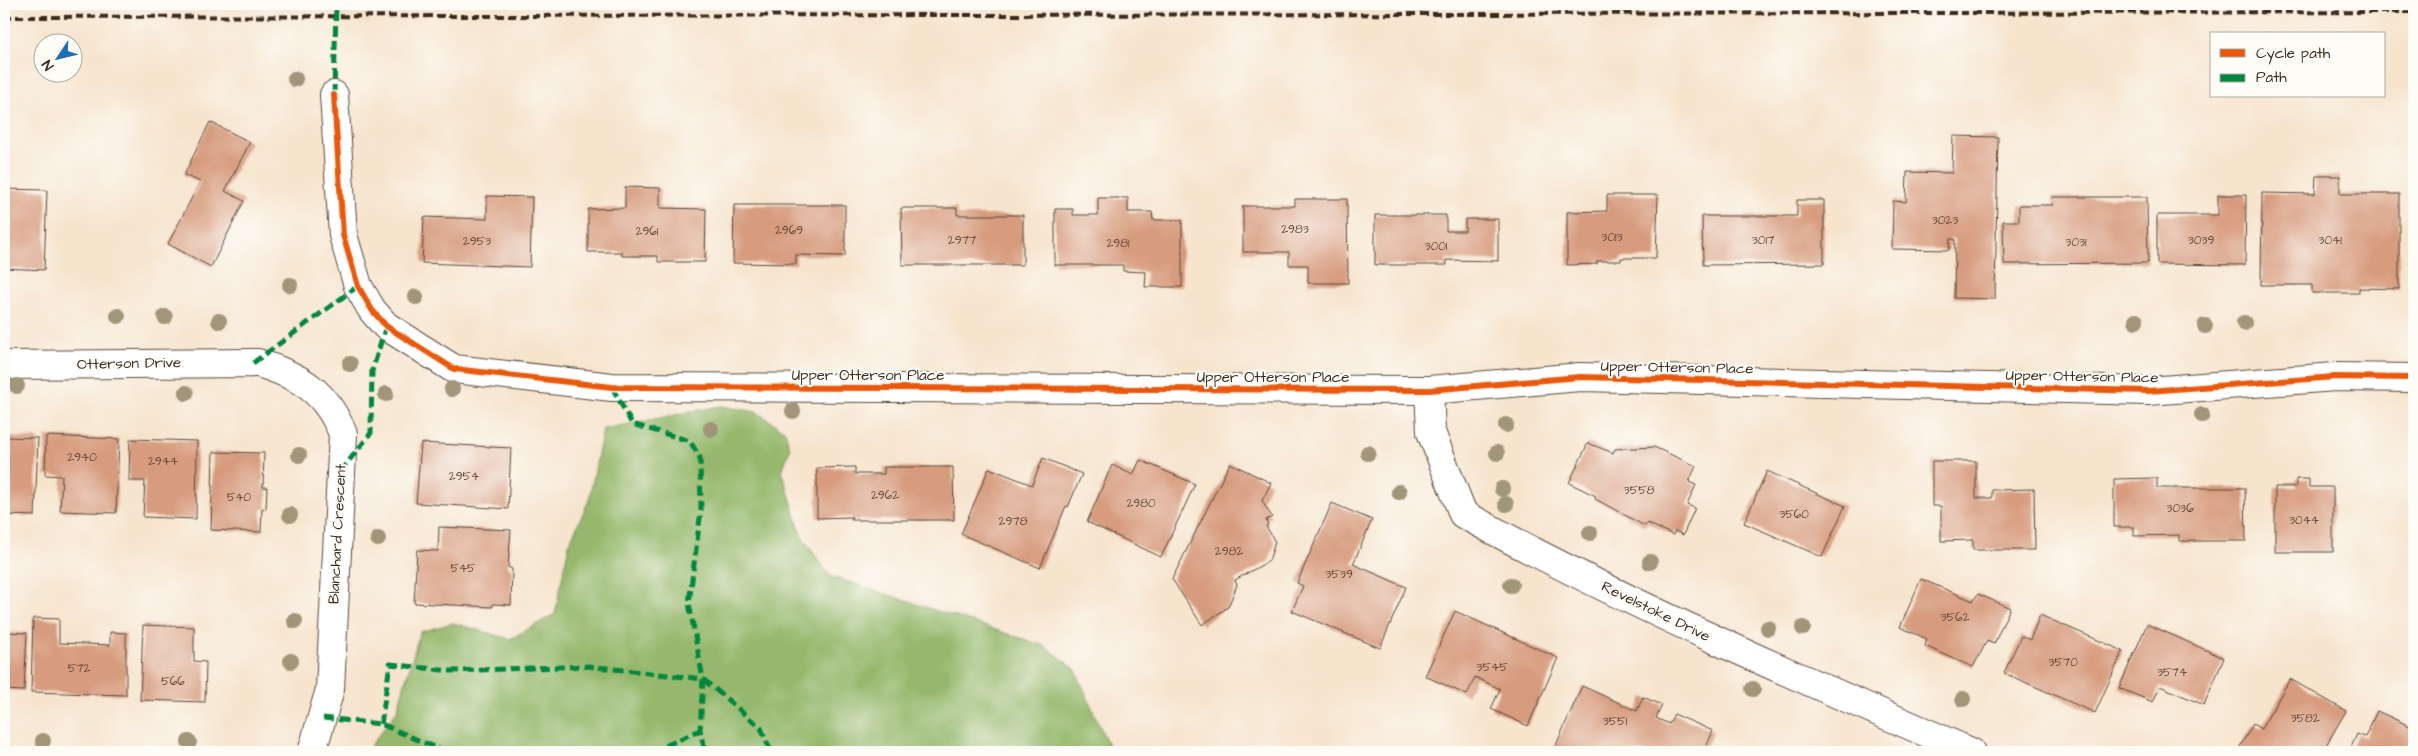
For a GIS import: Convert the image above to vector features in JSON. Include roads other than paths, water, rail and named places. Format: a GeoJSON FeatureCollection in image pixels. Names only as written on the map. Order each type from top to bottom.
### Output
{"type":"FeatureCollection","features":[{"type":"Feature","properties":{"kind":"street","name":"Upper Otterson Place"},"geometry":{"type":"LineString","coordinates":[[334,95],[343,235],[358,286],[372,310],[386,326],[454,369],[612,387],[1429,390],[1580,376],[2148,391],[2335,377],[2414,378]]}},
{"type":"Feature","properties":{"kind":"street","name":"Otterson Drive"},"geometry":{"type":"LineString","coordinates":[[4,365],[253,362]]}},
{"type":"Feature","properties":{"kind":"street","name":"Blanchard Crescent"},"geometry":{"type":"LineString","coordinates":[[253,362],[296,376],[311,387],[324,401],[337,420],[343,434],[330,689],[312,752]]}},
{"type":"Feature","properties":{"kind":"street","name":"Revelstoke Drive"},"geometry":{"type":"LineString","coordinates":[[1429,390],[1431,432],[1463,514],[1534,553],[1752,658],[1971,752]]}},
{"type":"Feature","properties":{"kind":"railway"},"geometry":{"type":"LineString","coordinates":[[4,17],[2414,12]]}}]}
